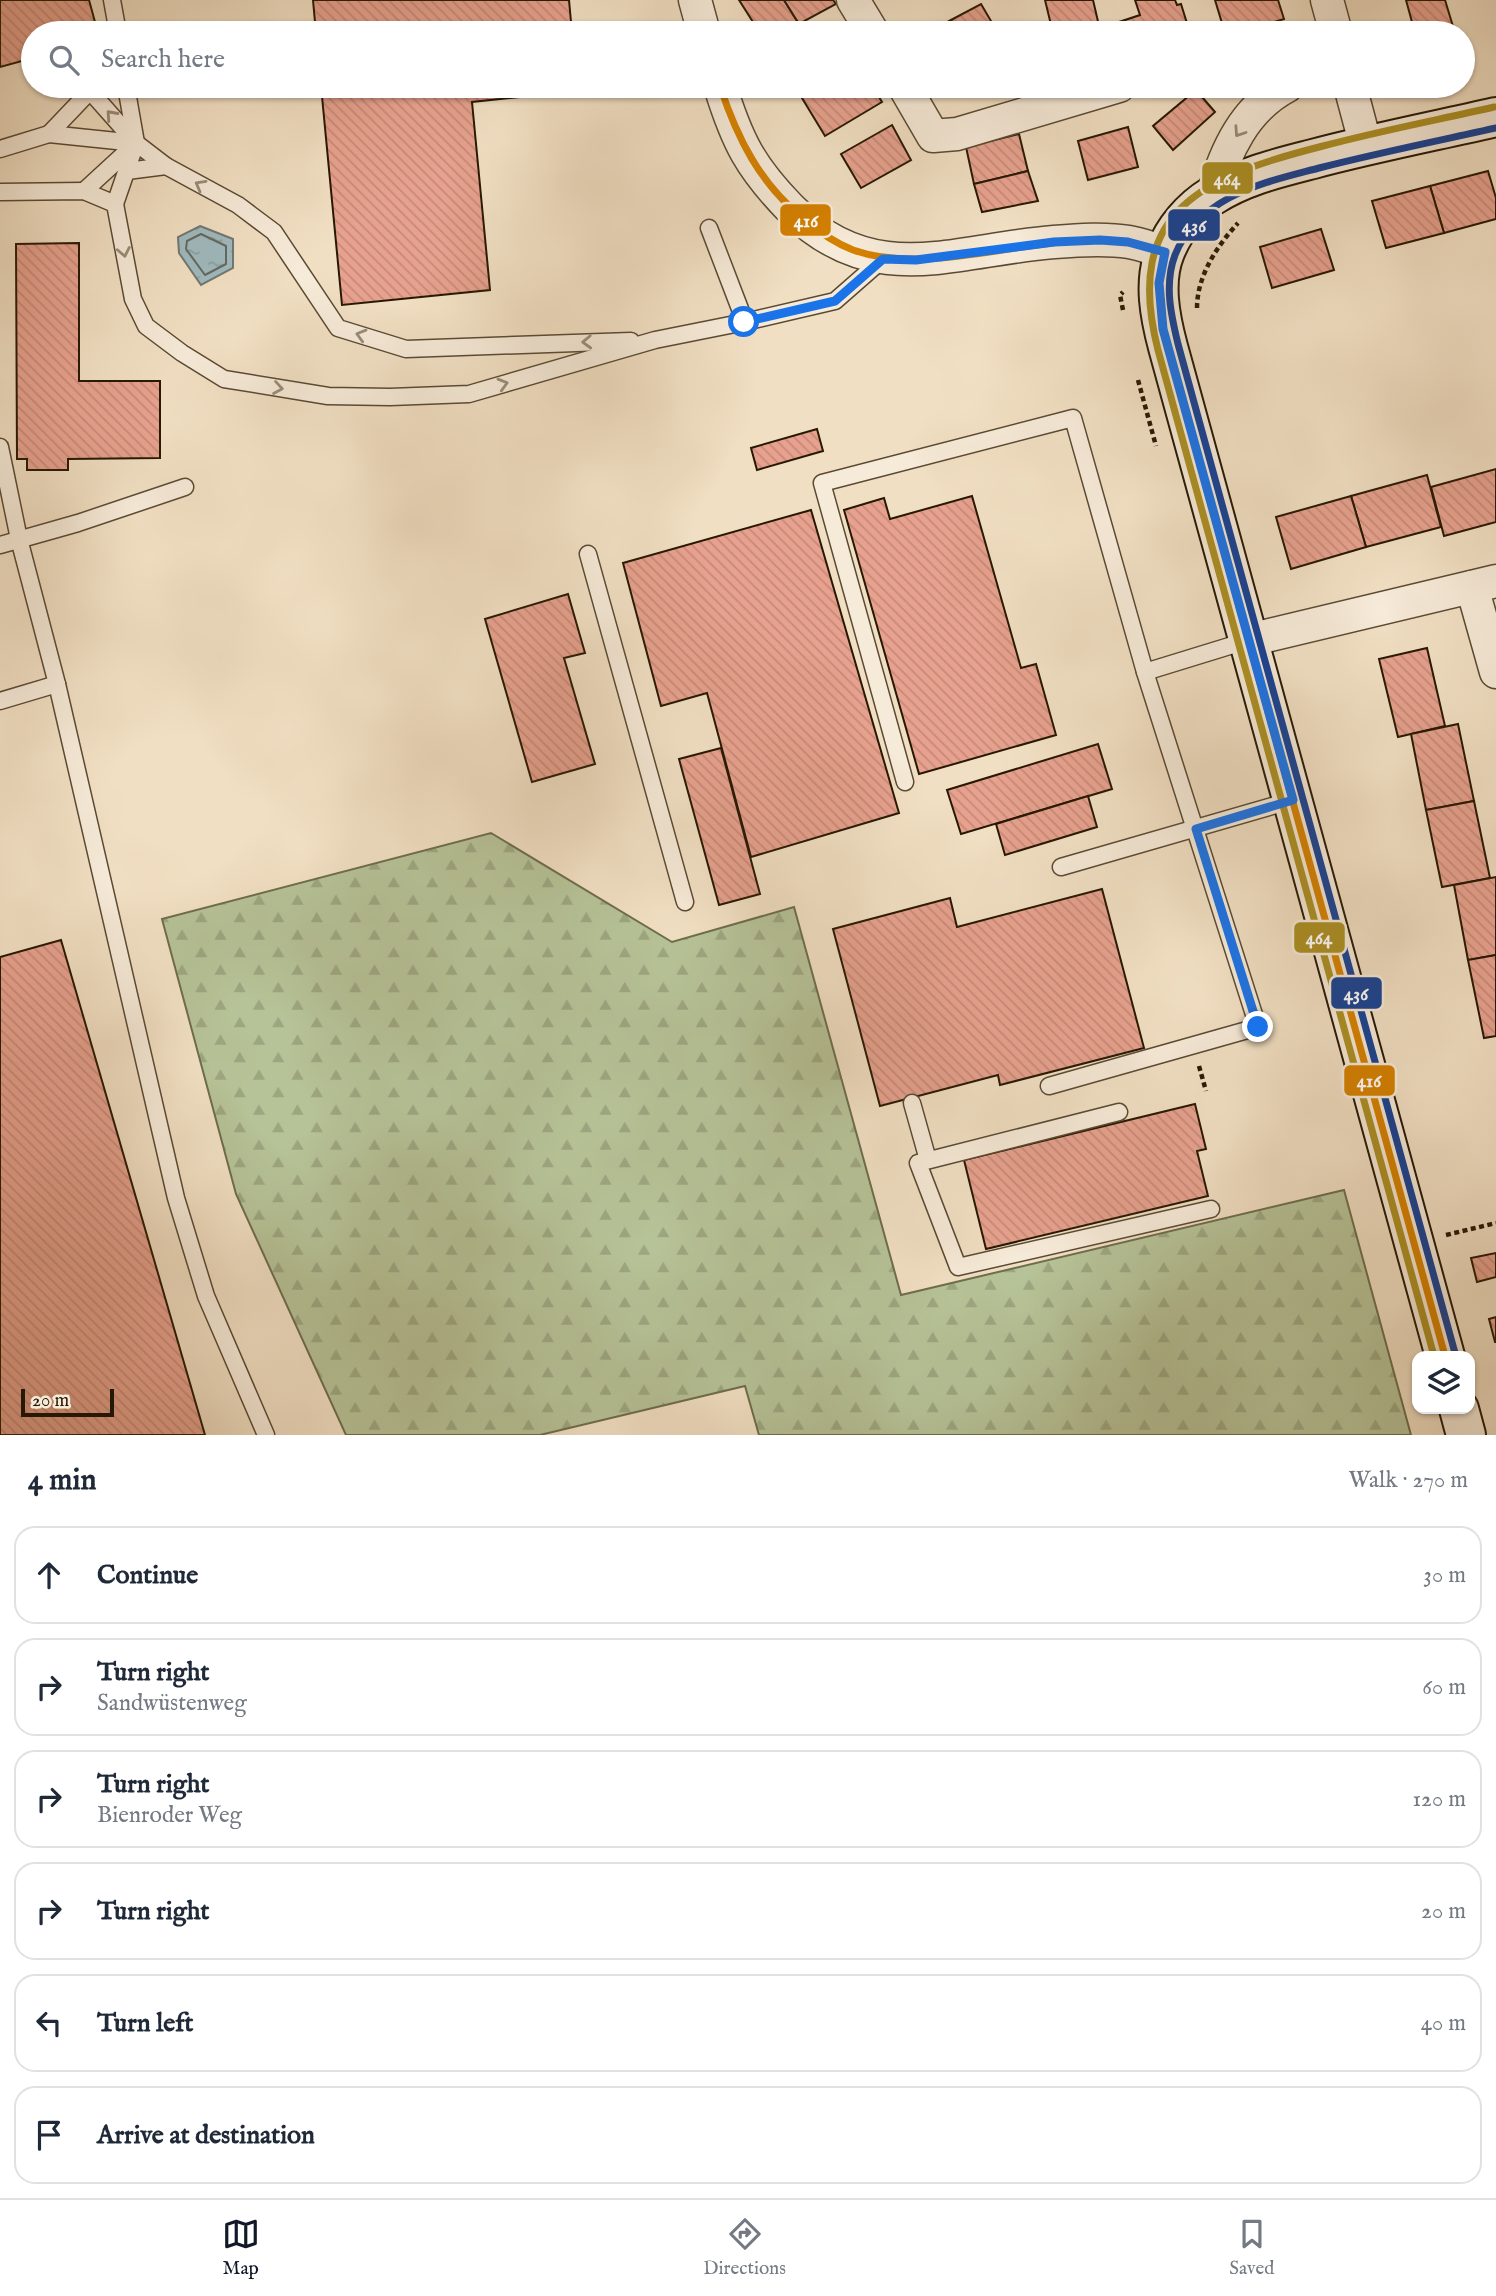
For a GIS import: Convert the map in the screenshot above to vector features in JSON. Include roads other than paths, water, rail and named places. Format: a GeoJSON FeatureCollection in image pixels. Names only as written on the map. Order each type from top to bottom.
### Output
{"type":"FeatureCollection","features":[{"type":"Feature","properties":{"kind":"main road"},"geometry":{"type":"LineString","coordinates":[[1444,1351],[1163,329],[1159,283],[1165,252],[1184,220],[1213,195],[1244,179],[1366,146],[1496,117]]}},
{"type":"Feature","properties":{"kind":"main road"},"geometry":{"type":"LineString","coordinates":[[1460,1414],[1466,1435]]}},
{"type":"Feature","properties":{"kind":"street"},"geometry":{"type":"LineString","coordinates":[[695,0],[701,21]]}},
{"type":"Feature","properties":{"kind":"street"},"geometry":{"type":"LineString","coordinates":[[853,0],[866,21]]}},
{"type":"Feature","properties":{"kind":"street"},"geometry":{"type":"LineString","coordinates":[[1327,0],[1333,21]]}},
{"type":"Feature","properties":{"kind":"street"},"geometry":{"type":"LineString","coordinates":[[724,98],[739,141],[752,166],[807,224],[855,252],[883,259],[916,260],[1054,242],[1100,240],[1128,242],[1165,252]]}},
{"type":"Feature","properties":{"kind":"street"},"geometry":{"type":"LineString","coordinates":[[911,98],[933,136],[957,134],[1078,98]]}},
{"type":"Feature","properties":{"kind":"street"},"geometry":{"type":"LineString","coordinates":[[1213,195],[1222,163],[1236,134],[1257,108],[1271,98]]}},
{"type":"Feature","properties":{"kind":"street"},"geometry":{"type":"LineString","coordinates":[[1353,98],[1366,146]]}},
{"type":"Feature","properties":{"kind":"street"},"geometry":{"type":"LineString","coordinates":[[1249,640],[1484,584],[1496,672]]}},
{"type":"Feature","properties":{"kind":"lane"},"geometry":{"type":"LineString","coordinates":[[112,0],[115,21]]}},
{"type":"Feature","properties":{"kind":"lane"},"geometry":{"type":"LineString","coordinates":[[49,134],[81,98]]}},
{"type":"Feature","properties":{"kind":"lane"},"geometry":{"type":"LineString","coordinates":[[97,98],[136,143],[166,166],[238,205],[274,232],[338,328],[406,349],[655,340]]}},
{"type":"Feature","properties":{"kind":"lane"},"geometry":{"type":"LineString","coordinates":[[128,98],[136,143],[115,204],[133,299],[146,326],[224,379],[328,396],[469,394],[655,340],[835,301],[883,259]]}},
{"type":"Feature","properties":{"kind":"lane"},"geometry":{"type":"LineString","coordinates":[[0,149],[49,134],[136,143]]}},
{"type":"Feature","properties":{"kind":"lane"},"geometry":{"type":"LineString","coordinates":[[84,191],[136,143]]}},
{"type":"Feature","properties":{"kind":"lane"},"geometry":{"type":"LineString","coordinates":[[127,171],[166,166]]}},
{"type":"Feature","properties":{"kind":"lane"},"geometry":{"type":"LineString","coordinates":[[0,192],[84,191],[115,204]]}},
{"type":"Feature","properties":{"kind":"lane"},"geometry":{"type":"LineString","coordinates":[[709,228],[744,322]]}},
{"type":"Feature","properties":{"kind":"lane"},"geometry":{"type":"LineString","coordinates":[[905,782],[822,483],[1073,418],[1145,672],[1258,1027],[1049,1086]]}},
{"type":"Feature","properties":{"kind":"lane"},"geometry":{"type":"LineString","coordinates":[[0,447],[19,539],[57,684],[176,1198],[206,1296],[266,1435]]}},
{"type":"Feature","properties":{"kind":"lane"},"geometry":{"type":"LineString","coordinates":[[0,545],[78,523],[185,487]]}},
{"type":"Feature","properties":{"kind":"lane"},"geometry":{"type":"LineString","coordinates":[[588,554],[685,902]]}},
{"type":"Feature","properties":{"kind":"lane"},"geometry":{"type":"LineString","coordinates":[[1145,672],[1249,640]]}},
{"type":"Feature","properties":{"kind":"lane"},"geometry":{"type":"LineString","coordinates":[[0,701],[57,684]]}},
{"type":"Feature","properties":{"kind":"lane"},"geometry":{"type":"LineString","coordinates":[[1061,867],[1293,800]]}},
{"type":"Feature","properties":{"kind":"lane"},"geometry":{"type":"LineString","coordinates":[[912,1103],[928,1160]]}},
{"type":"Feature","properties":{"kind":"lane"},"geometry":{"type":"LineString","coordinates":[[1119,1112],[918,1163],[958,1267],[1211,1209]]}},
{"type":"Feature","properties":{"kind":"water"},"geometry":{"type":"Polygon","coordinates":[[[200,226],[233,239],[233,268],[201,285],[179,253],[178,237],[200,226]]]}}]}
